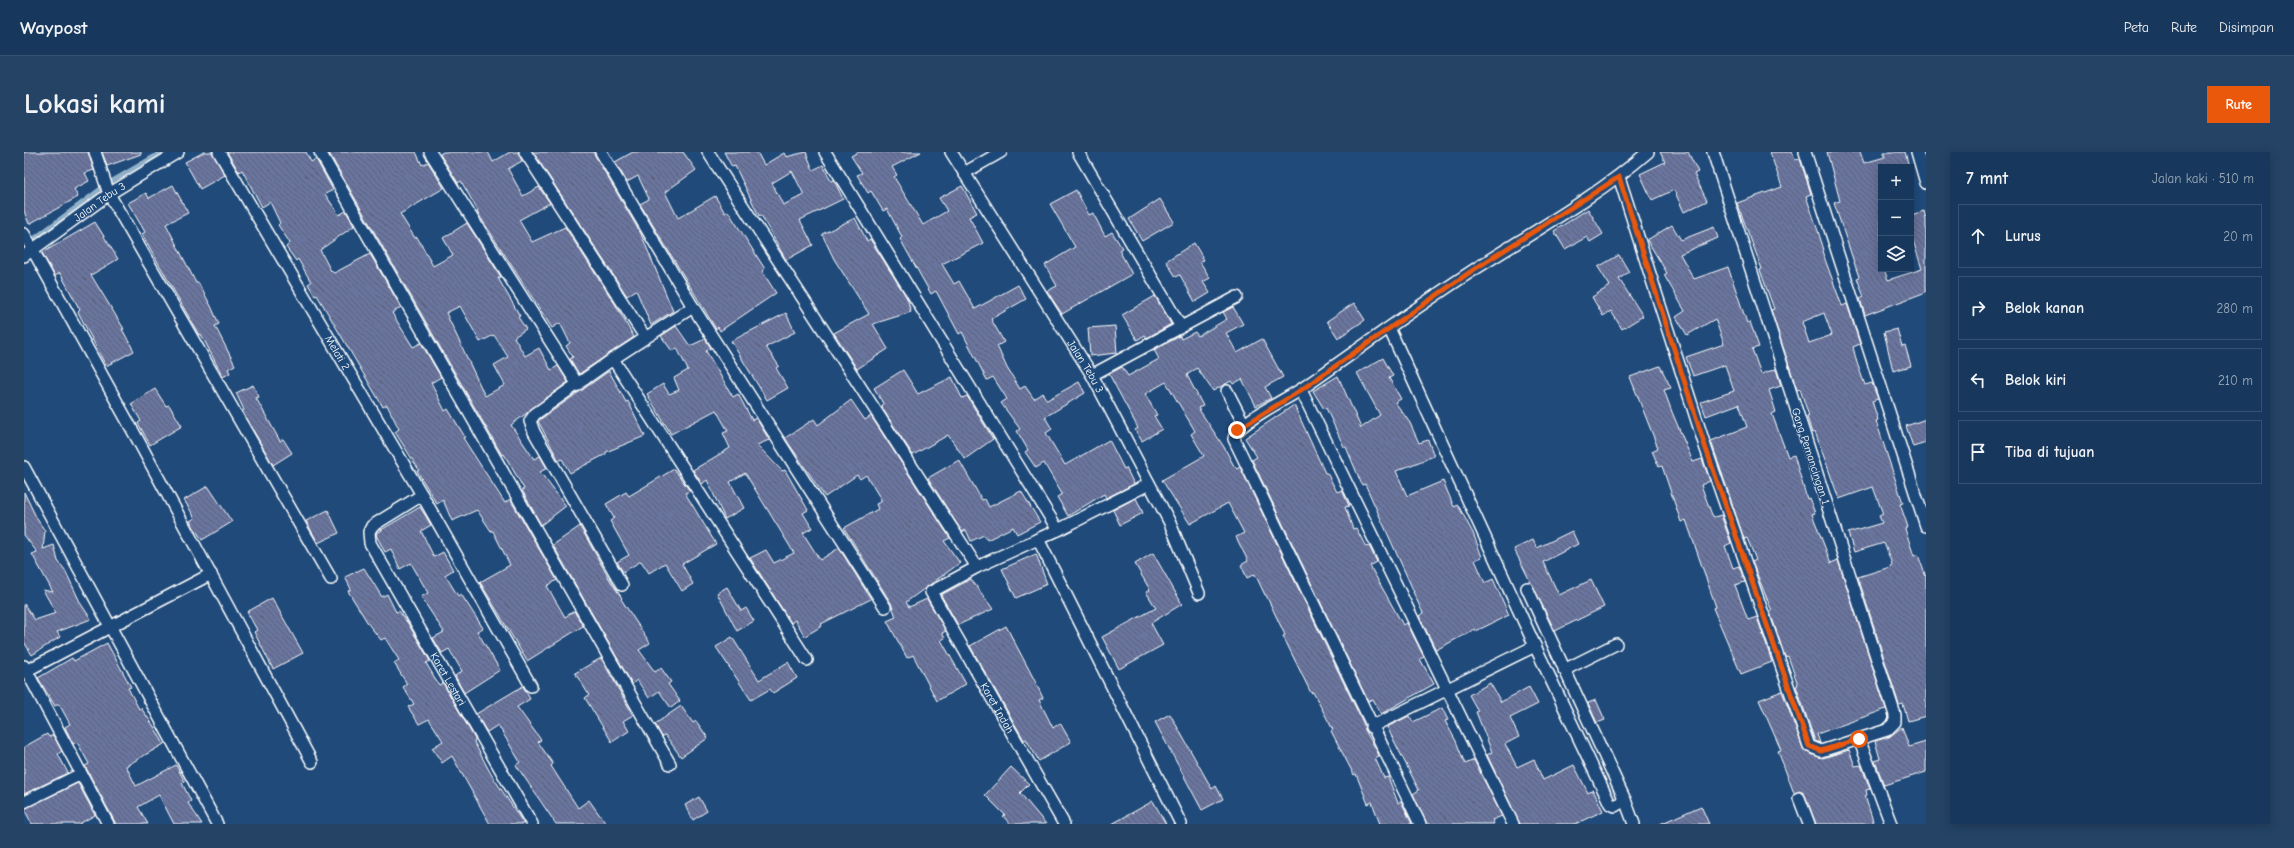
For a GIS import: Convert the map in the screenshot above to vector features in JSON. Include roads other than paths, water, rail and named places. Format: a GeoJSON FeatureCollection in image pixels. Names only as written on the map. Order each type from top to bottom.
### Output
{"type":"FeatureCollection","features":[{"type":"Feature","properties":{"kind":"street"},"geometry":{"type":"LineString","coordinates":[[95,152],[108,193],[331,579]]}},
{"type":"Feature","properties":{"kind":"street","name":"Jalan Tebu 3"},"geometry":{"type":"LineString","coordinates":[[28,251],[108,193],[178,152]]}},
{"type":"Feature","properties":{"kind":"street","name":"Melati 2"},"geometry":{"type":"LineString","coordinates":[[219,152],[422,495],[531,686]]}},
{"type":"Feature","properties":{"kind":"street"},"geometry":{"type":"LineString","coordinates":[[320,152],[670,764]]}},
{"type":"Feature","properties":{"kind":"street"},"geometry":{"type":"LineString","coordinates":[[430,152],[578,385]]}},
{"type":"Feature","properties":{"kind":"street"},"geometry":{"type":"LineString","coordinates":[[525,152],[645,338]]}},
{"type":"Feature","properties":{"kind":"street"},"geometry":{"type":"LineString","coordinates":[[601,152],[693,307],[885,607]]}},
{"type":"Feature","properties":{"kind":"street"},"geometry":{"type":"LineString","coordinates":[[708,152],[977,567],[1058,530],[1149,484]]}},
{"type":"Feature","properties":{"kind":"street"},"geometry":{"type":"LineString","coordinates":[[825,152],[1058,530]]}},
{"type":"Feature","properties":{"kind":"street","name":"Jalan Tebu 3"},"geometry":{"type":"LineString","coordinates":[[951,152],[1092,375],[1169,521],[1199,593]]}},
{"type":"Feature","properties":{"kind":"street"},"geometry":{"type":"LineString","coordinates":[[964,173],[1001,152]]}},
{"type":"Feature","properties":{"kind":"street"},"geometry":{"type":"LineString","coordinates":[[1078,152],[1181,327]]}},
{"type":"Feature","properties":{"kind":"street"},"geometry":{"type":"LineString","coordinates":[[1420,824],[1371,727],[1234,439],[1237,430],[1244,424],[1301,390],[1470,272],[1619,177],[1648,152]]}},
{"type":"Feature","properties":{"kind":"street","name":"Gang Pemancingan 1"},"geometry":{"type":"LineString","coordinates":[[1619,177],[1706,449],[1809,746],[1821,751],[1887,730],[1894,722],[1895,715],[1713,152]]}},
{"type":"Feature","properties":{"kind":"street"},"geometry":{"type":"LineString","coordinates":[[1805,152],[1926,526]]}},
{"type":"Feature","properties":{"kind":"street"},"geometry":{"type":"LineString","coordinates":[[1917,152],[1926,183]]}},
{"type":"Feature","properties":{"kind":"street"},"geometry":{"type":"LineString","coordinates":[[24,235],[28,251],[211,574],[312,762]]}},
{"type":"Feature","properties":{"kind":"street"},"geometry":{"type":"LineString","coordinates":[[1092,375],[1236,297]]}},
{"type":"Feature","properties":{"kind":"street"},"geometry":{"type":"LineString","coordinates":[[622,585],[534,432],[530,421],[535,414],[613,359],[693,307]]}},
{"type":"Feature","properties":{"kind":"street"},"geometry":{"type":"LineString","coordinates":[[1389,328],[1535,646],[1610,804],[1615,806],[1625,800]]}},
{"type":"Feature","properties":{"kind":"street"},"geometry":{"type":"LineString","coordinates":[[613,359],[807,660]]}},
{"type":"Feature","properties":{"kind":"street"},"geometry":{"type":"LineString","coordinates":[[1301,390],[1513,824]]}},
{"type":"Feature","properties":{"kind":"street"},"geometry":{"type":"LineString","coordinates":[[1226,391],[1244,424]]}},
{"type":"Feature","properties":{"kind":"street"},"geometry":{"type":"LineString","coordinates":[[24,467],[217,824]]}},
{"type":"Feature","properties":{"kind":"street","name":"Karet Lestari"},"geometry":{"type":"LineString","coordinates":[[422,495],[372,526],[369,532],[370,542],[532,824]]}},
{"type":"Feature","properties":{"kind":"street"},"geometry":{"type":"LineString","coordinates":[[1038,539],[1181,824]]}},
{"type":"Feature","properties":{"kind":"street","name":"Karet Indah"},"geometry":{"type":"LineString","coordinates":[[977,567],[932,592],[1064,824]]}},
{"type":"Feature","properties":{"kind":"street"},"geometry":{"type":"LineString","coordinates":[[108,824],[25,670],[110,628],[211,574]]}},
{"type":"Feature","properties":{"kind":"street"},"geometry":{"type":"LineString","coordinates":[[1527,588],[1625,800],[1634,824]]}},
{"type":"Feature","properties":{"kind":"street"},"geometry":{"type":"LineString","coordinates":[[1564,670],[1616,644]]}},
{"type":"Feature","properties":{"kind":"street"},"geometry":{"type":"LineString","coordinates":[[1371,727],[1447,691],[1535,646]]}},
{"type":"Feature","properties":{"kind":"street"},"geometry":{"type":"LineString","coordinates":[[1859,739],[1891,824]]}},
{"type":"Feature","properties":{"kind":"street"},"geometry":{"type":"LineString","coordinates":[[24,802],[81,774]]}},
{"type":"Feature","properties":{"kind":"street"},"geometry":{"type":"LineString","coordinates":[[1799,798],[1809,824]]}},
{"type":"Feature","properties":{"kind":"waterway"},"geometry":{"type":"LineString","coordinates":[[24,246],[107,184],[162,152]]}}]}
